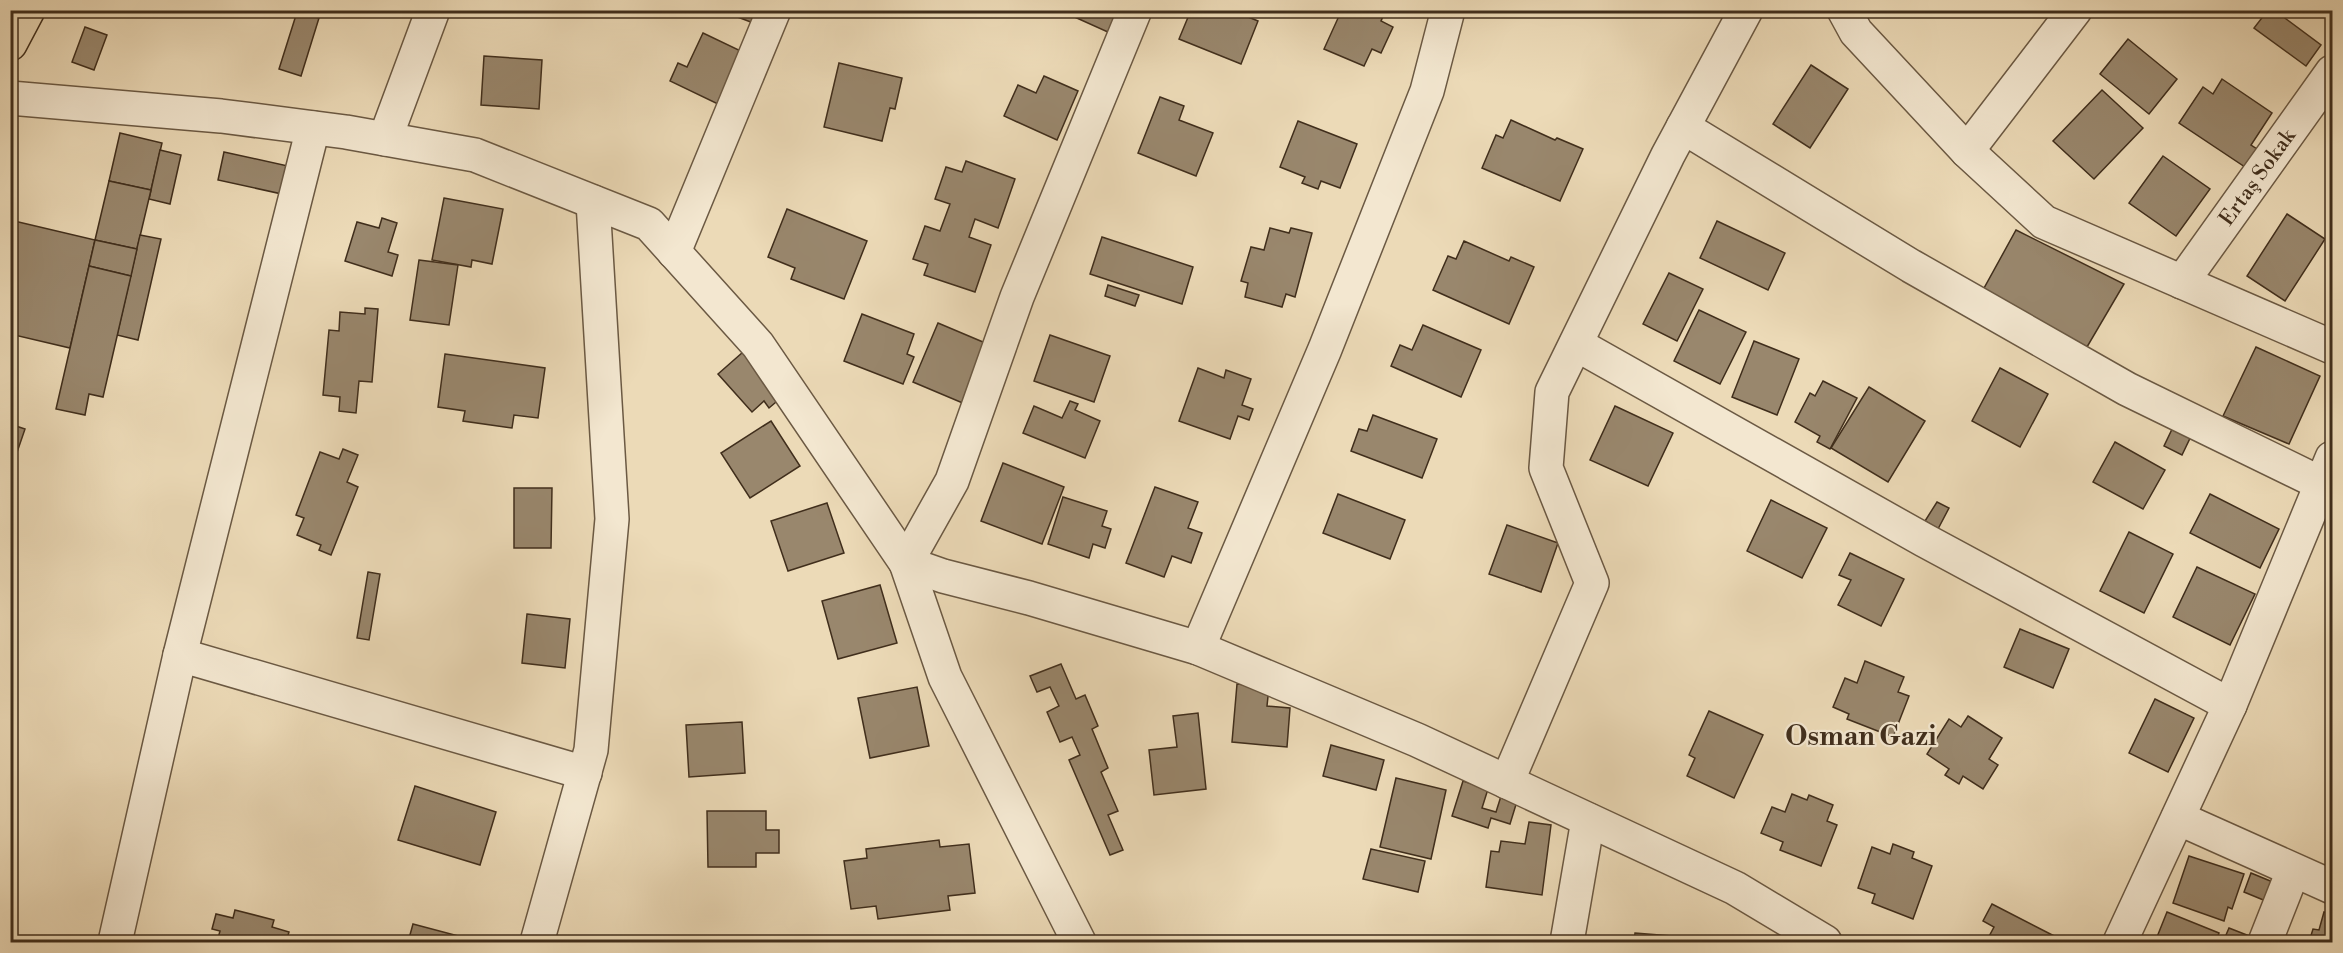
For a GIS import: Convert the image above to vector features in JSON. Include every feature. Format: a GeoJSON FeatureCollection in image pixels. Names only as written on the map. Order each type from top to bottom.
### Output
{"type":"FeatureCollection","features":[{"type":"Feature","properties":{"kind":"main road"},"geometry":{"type":"LineString","coordinates":[[10,44],[28,10]]}},
{"type":"Feature","properties":{"kind":"street"},"geometry":{"type":"LineString","coordinates":[[385,139],[433,10]]}},
{"type":"Feature","properties":{"kind":"street"},"geometry":{"type":"LineString","coordinates":[[675,252],[774,10]]}},
{"type":"Feature","properties":{"kind":"street"},"geometry":{"type":"LineString","coordinates":[[906,563],[952,481],[1017,297],[1135,10]]}},
{"type":"Feature","properties":{"kind":"street"},"geometry":{"type":"LineString","coordinates":[[1198,648],[1325,350],[1423,102],[1448,10]]}},
{"type":"Feature","properties":{"kind":"street"},"geometry":{"type":"LineString","coordinates":[[1507,782],[1592,583],[1546,468],[1552,392],[1683,127],[1746,10]]}},
{"type":"Feature","properties":{"kind":"street"},"geometry":{"type":"LineString","coordinates":[[1844,10],[1856,32],[1967,151],[2044,222],[2332,347]]}},
{"type":"Feature","properties":{"kind":"street"},"geometry":{"type":"LineString","coordinates":[[1967,151],[2075,10]]}},
{"type":"Feature","properties":{"kind":"street","name":"Ertaş Sokak"},"geometry":{"type":"LineString","coordinates":[[2182,282],[2332,72]]}},
{"type":"Feature","properties":{"kind":"street"},"geometry":{"type":"LineString","coordinates":[[10,98],[221,117],[313,128],[475,155],[649,224],[758,345],[906,563],[945,677],[1078,942]]}},
{"type":"Feature","properties":{"kind":"street"},"geometry":{"type":"LineString","coordinates":[[1683,127],[1911,266],[2127,389],[2327,471],[2230,705],[2120,942]]}},
{"type":"Feature","properties":{"kind":"street"},"geometry":{"type":"LineString","coordinates":[[115,942],[180,655],[313,128]]}},
{"type":"Feature","properties":{"kind":"street"},"geometry":{"type":"LineString","coordinates":[[537,942],[591,750],[612,519],[593,202]]}},
{"type":"Feature","properties":{"kind":"street"},"geometry":{"type":"LineString","coordinates":[[1575,344],[1924,540],[2230,705]]}},
{"type":"Feature","properties":{"kind":"street"},"geometry":{"type":"LineString","coordinates":[[906,563],[943,576],[1029,598],[1198,648],[1417,740],[1735,888],[1825,942]]}},
{"type":"Feature","properties":{"kind":"street"},"geometry":{"type":"LineString","coordinates":[[180,655],[585,773]]}},
{"type":"Feature","properties":{"kind":"street"},"geometry":{"type":"LineString","coordinates":[[2178,818],[2332,887]]}},
{"type":"Feature","properties":{"kind":"street"},"geometry":{"type":"LineString","coordinates":[[1567,942],[1588,820]]}},
{"type":"Feature","properties":{"kind":"street"},"geometry":{"type":"LineString","coordinates":[[2265,942],[2293,871]]}},
{"type":"Feature","properties":{"kind":"building"},"geometry":{"type":"Polygon","coordinates":[[[719,10],[761,10],[756,24],[719,10]]]}},
{"type":"Feature","properties":{"kind":"building"},"geometry":{"type":"Polygon","coordinates":[[[1059,10],[1119,10],[1110,33],[1059,10]]]}},
{"type":"Feature","properties":{"kind":"building"},"geometry":{"type":"Polygon","coordinates":[[[1191,10],[1231,10],[1258,21],[1241,64],[1179,39],[1191,10]]]}},
{"type":"Feature","properties":{"kind":"building"},"geometry":{"type":"Polygon","coordinates":[[[1335,10],[1386,10],[1381,21],[1393,27],[1381,53],[1372,49],[1364,66],[1324,49],[1339,16],[1334,14],[1335,10]]]}},
{"type":"Feature","properties":{"kind":"building"},"geometry":{"type":"Polygon","coordinates":[[[2268,10],[2274,10],[2321,45],[2306,66],[2254,28],[2268,10]]]}},
{"type":"Feature","properties":{"kind":"building"},"geometry":{"type":"Polygon","coordinates":[[[297,12],[319,18],[301,76],[279,69],[297,12]]]}},
{"type":"Feature","properties":{"kind":"building"},"geometry":{"type":"Polygon","coordinates":[[[85,27],[107,35],[94,70],[72,62],[85,27]]]}},
{"type":"Feature","properties":{"kind":"building"},"geometry":{"type":"Polygon","coordinates":[[[703,33],[745,53],[720,105],[670,81],[678,63],[687,67],[703,33]]]}},
{"type":"Feature","properties":{"kind":"building"},"geometry":{"type":"Polygon","coordinates":[[[2128,39],[2177,79],[2149,114],[2100,74],[2128,39]]]}},
{"type":"Feature","properties":{"kind":"building"},"geometry":{"type":"Polygon","coordinates":[[[484,56],[542,60],[539,109],[481,105],[484,56]]]}},
{"type":"Feature","properties":{"kind":"building"},"geometry":{"type":"Polygon","coordinates":[[[839,63],[902,78],[895,109],[890,108],[882,141],[824,127],[839,63]]]}},
{"type":"Feature","properties":{"kind":"building"},"geometry":{"type":"Polygon","coordinates":[[[1811,65],[1848,89],[1810,148],[1773,124],[1811,65]]]}},
{"type":"Feature","properties":{"kind":"building"},"geometry":{"type":"Polygon","coordinates":[[[1044,76],[1078,91],[1057,140],[1004,116],[1018,85],[1036,93],[1044,76]]]}},
{"type":"Feature","properties":{"kind":"building"},"geometry":{"type":"Polygon","coordinates":[[[2222,79],[2272,113],[2251,145],[2257,149],[2245,167],[2179,123],[2203,87],[2213,94],[2222,79]]]}},
{"type":"Feature","properties":{"kind":"building"},"geometry":{"type":"Polygon","coordinates":[[[2102,90],[2143,128],[2094,179],[2053,141],[2102,90]]]}},
{"type":"Feature","properties":{"kind":"building"},"geometry":{"type":"Polygon","coordinates":[[[1160,97],[1184,106],[1179,120],[1213,133],[1196,176],[1138,153],[1160,97]]]}},
{"type":"Feature","properties":{"kind":"building"},"geometry":{"type":"Polygon","coordinates":[[[1511,120],[1555,140],[1557,138],[1583,149],[1560,201],[1482,168],[1496,135],[1503,138],[1511,120]]]}},
{"type":"Feature","properties":{"kind":"building"},"geometry":{"type":"Polygon","coordinates":[[[1298,121],[1357,144],[1340,188],[1321,181],[1318,189],[1302,183],[1305,177],[1280,167],[1298,121]]]}},
{"type":"Feature","properties":{"kind":"building"},"geometry":{"type":"Polygon","coordinates":[[[120,133],[162,143],[151,190],[109,181],[120,133]]]}},
{"type":"Feature","properties":{"kind":"building"},"geometry":{"type":"Polygon","coordinates":[[[160,150],[181,155],[170,204],[149,199],[160,150]]]}},
{"type":"Feature","properties":{"kind":"building"},"geometry":{"type":"Polygon","coordinates":[[[224,152],[297,168],[291,196],[218,180],[224,152]]]}},
{"type":"Feature","properties":{"kind":"building"},"geometry":{"type":"Polygon","coordinates":[[[2163,156],[2210,189],[2176,236],[2129,203],[2163,156]]]}},
{"type":"Feature","properties":{"kind":"building"},"geometry":{"type":"Polygon","coordinates":[[[966,161],[1015,179],[998,228],[975,219],[969,237],[991,245],[975,292],[924,275],[928,264],[913,259],[925,226],[940,231],[950,204],[935,199],[946,167],[962,172],[966,161]]]}},
{"type":"Feature","properties":{"kind":"building"},"geometry":{"type":"Polygon","coordinates":[[[109,181],[151,190],[137,249],[95,240],[109,181]]]}},
{"type":"Feature","properties":{"kind":"building"},"geometry":{"type":"Polygon","coordinates":[[[444,198],[503,209],[492,264],[472,260],[471,267],[432,260],[444,198]]]}},
{"type":"Feature","properties":{"kind":"building"},"geometry":{"type":"Polygon","coordinates":[[[787,209],[867,241],[844,299],[791,279],[795,268],[768,257],[787,209]]]}},
{"type":"Feature","properties":{"kind":"building"},"geometry":{"type":"Polygon","coordinates":[[[2287,214],[2325,239],[2285,301],[2247,276],[2287,214]]]}},
{"type":"Feature","properties":{"kind":"building"},"geometry":{"type":"Polygon","coordinates":[[[382,218],[397,223],[388,252],[398,255],[392,276],[345,261],[357,222],[379,228],[382,218]]]}},
{"type":"Feature","properties":{"kind":"building"},"geometry":{"type":"Polygon","coordinates":[[[10,220],[95,240],[70,348],[10,334],[10,220]]]}},
{"type":"Feature","properties":{"kind":"building"},"geometry":{"type":"Polygon","coordinates":[[[1717,221],[1785,253],[1768,290],[1700,258],[1717,221]]]}},
{"type":"Feature","properties":{"kind":"building"},"geometry":{"type":"Polygon","coordinates":[[[1270,228],[1289,233],[1291,228],[1312,233],[1295,297],[1286,294],[1282,307],[1245,297],[1248,283],[1241,281],[1251,247],[1264,250],[1270,228]]]}},
{"type":"Feature","properties":{"kind":"building"},"geometry":{"type":"Polygon","coordinates":[[[2016,230],[2124,284],[2087,347],[1983,290],[2016,230]]]}},
{"type":"Feature","properties":{"kind":"building"},"geometry":{"type":"Polygon","coordinates":[[[140,235],[161,239],[138,340],[117,335],[140,235]]]}},
{"type":"Feature","properties":{"kind":"building"},"geometry":{"type":"Polygon","coordinates":[[[1102,237],[1193,267],[1182,304],[1090,274],[1102,237]]]}},
{"type":"Feature","properties":{"kind":"building"},"geometry":{"type":"Polygon","coordinates":[[[95,240],[137,249],[131,276],[89,266],[95,240]]]}},
{"type":"Feature","properties":{"kind":"building"},"geometry":{"type":"Polygon","coordinates":[[[1464,241],[1509,261],[1511,257],[1534,267],[1509,324],[1433,290],[1448,256],[1456,259],[1464,241]]]}},
{"type":"Feature","properties":{"kind":"building"},"geometry":{"type":"Polygon","coordinates":[[[419,260],[458,265],[449,325],[410,320],[419,260]]]}},
{"type":"Feature","properties":{"kind":"building"},"geometry":{"type":"Polygon","coordinates":[[[89,266],[131,276],[103,397],[89,394],[85,415],[56,409],[89,266]]]}},
{"type":"Feature","properties":{"kind":"building"},"geometry":{"type":"Polygon","coordinates":[[[1669,273],[1703,289],[1677,341],[1643,324],[1669,273]]]}},
{"type":"Feature","properties":{"kind":"building"},"geometry":{"type":"Polygon","coordinates":[[[1108,285],[1139,295],[1135,306],[1105,296],[1108,285]]]}},
{"type":"Feature","properties":{"kind":"building"},"geometry":{"type":"Polygon","coordinates":[[[365,308],[378,309],[372,382],[359,381],[356,413],[339,411],[340,397],[323,395],[329,330],[339,331],[340,312],[365,314],[365,308]]]}},
{"type":"Feature","properties":{"kind":"building"},"geometry":{"type":"Polygon","coordinates":[[[1699,310],[1746,332],[1720,384],[1674,361],[1699,310]]]}},
{"type":"Feature","properties":{"kind":"building"},"geometry":{"type":"Polygon","coordinates":[[[862,314],[914,334],[907,354],[914,357],[903,384],[844,361],[862,314]]]}},
{"type":"Feature","properties":{"kind":"building"},"geometry":{"type":"Polygon","coordinates":[[[938,323],[990,345],[965,404],[913,382],[938,323]]]}},
{"type":"Feature","properties":{"kind":"building"},"geometry":{"type":"Polygon","coordinates":[[[1423,325],[1481,350],[1461,397],[1391,366],[1400,345],[1412,350],[1423,325]]]}},
{"type":"Feature","properties":{"kind":"building"},"geometry":{"type":"Polygon","coordinates":[[[1050,335],[1110,356],[1094,402],[1034,381],[1050,335]]]}},
{"type":"Feature","properties":{"kind":"building"},"geometry":{"type":"Polygon","coordinates":[[[1754,341],[1799,359],[1777,415],[1732,397],[1754,341]]]}},
{"type":"Feature","properties":{"kind":"building"},"geometry":{"type":"Polygon","coordinates":[[[2256,347],[2320,376],[2289,444],[2223,416],[2256,347]]]}},
{"type":"Feature","properties":{"kind":"building"},"geometry":{"type":"Polygon","coordinates":[[[743,352],[782,397],[769,408],[764,401],[752,412],[718,374],[743,352]]]}},
{"type":"Feature","properties":{"kind":"building"},"geometry":{"type":"Polygon","coordinates":[[[445,354],[545,368],[538,418],[514,415],[512,428],[463,421],[465,411],[438,407],[445,354]]]}},
{"type":"Feature","properties":{"kind":"building"},"geometry":{"type":"Polygon","coordinates":[[[1198,368],[1224,378],[1226,370],[1251,379],[1242,405],[1253,409],[1249,420],[1238,416],[1230,439],[1179,421],[1198,368]]]}},
{"type":"Feature","properties":{"kind":"building"},"geometry":{"type":"Polygon","coordinates":[[[2000,368],[2048,394],[2020,447],[1972,421],[2000,368]]]}},
{"type":"Feature","properties":{"kind":"building"},"geometry":{"type":"Polygon","coordinates":[[[1823,381],[1857,398],[1830,449],[1817,442],[1820,436],[1795,422],[1810,393],[1815,396],[1823,381]]]}},
{"type":"Feature","properties":{"kind":"building"},"geometry":{"type":"Polygon","coordinates":[[[1869,387],[1925,421],[1888,482],[1831,448],[1869,387]]]}},
{"type":"Feature","properties":{"kind":"building"},"geometry":{"type":"Polygon","coordinates":[[[1070,401],[1078,404],[1075,410],[1100,421],[1085,458],[1023,433],[1034,406],[1062,418],[1070,401]]]}},
{"type":"Feature","properties":{"kind":"building"},"geometry":{"type":"Polygon","coordinates":[[[1615,406],[1673,433],[1648,486],[1590,460],[1615,406]]]}},
{"type":"Feature","properties":{"kind":"building"},"geometry":{"type":"Polygon","coordinates":[[[1373,415],[1437,439],[1422,478],[1351,451],[1359,429],[1367,431],[1373,415]]]}},
{"type":"Feature","properties":{"kind":"building"},"geometry":{"type":"Polygon","coordinates":[[[771,421],[800,466],[750,498],[721,453],[771,421]]]}},
{"type":"Feature","properties":{"kind":"building"},"geometry":{"type":"Polygon","coordinates":[[[2175,423],[2193,432],[2182,455],[2164,446],[2175,423]]]}},
{"type":"Feature","properties":{"kind":"building"},"geometry":{"type":"Polygon","coordinates":[[[10,424],[25,429],[12,467],[10,466],[10,424]]]}},
{"type":"Feature","properties":{"kind":"building"},"geometry":{"type":"Polygon","coordinates":[[[2115,442],[2165,470],[2143,509],[2093,482],[2115,442]]]}},
{"type":"Feature","properties":{"kind":"building"},"geometry":{"type":"Polygon","coordinates":[[[343,449],[358,455],[347,482],[358,487],[331,555],[319,550],[321,545],[297,535],[304,518],[296,515],[320,452],[339,459],[343,449]]]}},
{"type":"Feature","properties":{"kind":"building"},"geometry":{"type":"Polygon","coordinates":[[[1003,463],[1064,487],[1042,544],[981,521],[1003,463]]]}},
{"type":"Feature","properties":{"kind":"building"},"geometry":{"type":"Polygon","coordinates":[[[1155,487],[1198,502],[1188,528],[1202,533],[1191,563],[1172,556],[1164,577],[1126,563],[1155,487]]]}},
{"type":"Feature","properties":{"kind":"building"},"geometry":{"type":"Polygon","coordinates":[[[514,488],[552,488],[551,548],[514,548],[514,488]]]}},
{"type":"Feature","properties":{"kind":"building"},"geometry":{"type":"Polygon","coordinates":[[[1338,494],[1405,520],[1390,559],[1323,533],[1338,494]]]}},
{"type":"Feature","properties":{"kind":"building"},"geometry":{"type":"Polygon","coordinates":[[[2210,494],[2279,529],[2260,568],[2190,533],[2210,494]]]}},
{"type":"Feature","properties":{"kind":"building"},"geometry":{"type":"Polygon","coordinates":[[[1063,497],[1107,511],[1102,526],[1111,529],[1105,548],[1093,544],[1089,558],[1048,544],[1063,497]]]}},
{"type":"Feature","properties":{"kind":"building"},"geometry":{"type":"Polygon","coordinates":[[[1771,500],[1827,528],[1802,578],[1747,551],[1771,500]]]}},
{"type":"Feature","properties":{"kind":"building"},"geometry":{"type":"Polygon","coordinates":[[[1937,502],[1949,508],[1938,529],[1925,521],[1937,502]]]}},
{"type":"Feature","properties":{"kind":"building"},"geometry":{"type":"Polygon","coordinates":[[[827,503],[844,553],[788,571],[771,521],[827,503]]]}},
{"type":"Feature","properties":{"kind":"building"},"geometry":{"type":"Polygon","coordinates":[[[1507,525],[1558,543],[1541,592],[1489,574],[1507,525]]]}},
{"type":"Feature","properties":{"kind":"building"},"geometry":{"type":"Polygon","coordinates":[[[2129,532],[2173,554],[2144,613],[2100,591],[2129,532]]]}},
{"type":"Feature","properties":{"kind":"building"},"geometry":{"type":"Polygon","coordinates":[[[1850,553],[1904,579],[1881,626],[1838,605],[1851,580],[1839,575],[1850,553]]]}},
{"type":"Feature","properties":{"kind":"building"},"geometry":{"type":"Polygon","coordinates":[[[2197,567],[2255,594],[2230,645],[2173,617],[2197,567]]]}},
{"type":"Feature","properties":{"kind":"building"},"geometry":{"type":"Polygon","coordinates":[[[368,572],[380,574],[369,640],[357,638],[368,572]]]}},
{"type":"Feature","properties":{"kind":"building"},"geometry":{"type":"Polygon","coordinates":[[[880,585],[897,643],[838,659],[822,601],[880,585]]]}},
{"type":"Feature","properties":{"kind":"building"},"geometry":{"type":"Polygon","coordinates":[[[527,614],[570,619],[565,668],[522,663],[527,614]]]}},
{"type":"Feature","properties":{"kind":"building"},"geometry":{"type":"Polygon","coordinates":[[[2020,629],[2069,649],[2053,688],[2004,667],[2020,629]]]}},
{"type":"Feature","properties":{"kind":"building"},"geometry":{"type":"Polygon","coordinates":[[[1865,661],[1904,677],[1898,692],[1909,696],[1893,737],[1847,719],[1849,714],[1833,707],[1845,678],[1857,683],[1865,661]]]}},
{"type":"Feature","properties":{"kind":"building"},"geometry":{"type":"Polygon","coordinates":[[[1061,664],[1076,699],[1085,695],[1098,726],[1092,729],[1108,768],[1101,772],[1118,811],[1108,815],[1123,850],[1110,855],[1069,760],[1080,755],[1072,737],[1060,742],[1047,712],[1059,706],[1050,687],[1037,692],[1030,676],[1061,664]]]}},
{"type":"Feature","properties":{"kind":"building"},"geometry":{"type":"Polygon","coordinates":[[[1237,684],[1269,687],[1267,706],[1290,708],[1287,747],[1232,742],[1237,684]]]}},
{"type":"Feature","properties":{"kind":"building"},"geometry":{"type":"Polygon","coordinates":[[[917,687],[929,746],[870,758],[858,698],[917,687]]]}},
{"type":"Feature","properties":{"kind":"building"},"geometry":{"type":"Polygon","coordinates":[[[2155,699],[2194,718],[2168,772],[2129,753],[2155,699]]]}},
{"type":"Feature","properties":{"kind":"building"},"geometry":{"type":"Polygon","coordinates":[[[1709,711],[1763,735],[1734,798],[1687,776],[1695,758],[1689,755],[1709,711]]]}},
{"type":"Feature","properties":{"kind":"building"},"geometry":{"type":"Polygon","coordinates":[[[1198,713],[1206,789],[1154,795],[1149,750],[1177,747],[1173,716],[1198,713]]]}},
{"type":"Feature","properties":{"kind":"building"},"geometry":{"type":"Polygon","coordinates":[[[1968,716],[2002,738],[1989,759],[1998,765],[1983,789],[1963,776],[1959,784],[1945,775],[1949,769],[1927,754],[1949,719],[1961,727],[1968,716]]]}},
{"type":"Feature","properties":{"kind":"building"},"geometry":{"type":"Polygon","coordinates":[[[742,722],[745,773],[689,777],[686,725],[742,722]]]}},
{"type":"Feature","properties":{"kind":"building"},"geometry":{"type":"Polygon","coordinates":[[[1331,745],[1384,760],[1376,790],[1323,776],[1331,745]]]}},
{"type":"Feature","properties":{"kind":"building"},"geometry":{"type":"Polygon","coordinates":[[[1396,778],[1446,790],[1431,859],[1380,847],[1396,778]]]}},
{"type":"Feature","properties":{"kind":"building"},"geometry":{"type":"Polygon","coordinates":[[[1463,781],[1488,789],[1482,808],[1496,812],[1502,793],[1518,798],[1510,824],[1491,818],[1488,828],[1452,816],[1463,781]]]}},
{"type":"Feature","properties":{"kind":"building"},"geometry":{"type":"Polygon","coordinates":[[[415,786],[496,812],[480,865],[398,840],[415,786]]]}},
{"type":"Feature","properties":{"kind":"building"},"geometry":{"type":"Polygon","coordinates":[[[1792,794],[1807,800],[1809,795],[1833,805],[1827,821],[1837,825],[1821,866],[1780,850],[1783,842],[1761,833],[1772,807],[1785,812],[1792,794]]]}},
{"type":"Feature","properties":{"kind":"building"},"geometry":{"type":"Polygon","coordinates":[[[707,811],[766,811],[766,830],[779,830],[779,853],[756,853],[756,867],[708,867],[707,811]]]}},
{"type":"Feature","properties":{"kind":"building"},"geometry":{"type":"Polygon","coordinates":[[[1529,822],[1551,825],[1542,895],[1486,887],[1491,851],[1499,852],[1501,841],[1525,844],[1529,822]]]}},
{"type":"Feature","properties":{"kind":"building"},"geometry":{"type":"Polygon","coordinates":[[[939,840],[940,847],[969,844],[975,893],[948,896],[950,910],[878,919],[876,906],[851,909],[844,861],[867,858],[866,849],[939,840]]]}},
{"type":"Feature","properties":{"kind":"building"},"geometry":{"type":"Polygon","coordinates":[[[1893,844],[1914,852],[1912,858],[1932,866],[1913,919],[1872,903],[1875,894],[1858,888],[1872,847],[1890,854],[1893,844]]]}},
{"type":"Feature","properties":{"kind":"building"},"geometry":{"type":"Polygon","coordinates":[[[1371,849],[1425,861],[1418,892],[1363,879],[1371,849]]]}},
{"type":"Feature","properties":{"kind":"building"},"geometry":{"type":"Polygon","coordinates":[[[2189,856],[2244,874],[2232,909],[2228,907],[2224,921],[2173,903],[2189,856]]]}},
{"type":"Feature","properties":{"kind":"building"},"geometry":{"type":"Polygon","coordinates":[[[2251,873],[2280,885],[2273,904],[2244,892],[2251,873]]]}},
{"type":"Feature","properties":{"kind":"building"},"geometry":{"type":"Polygon","coordinates":[[[1992,904],[2066,942],[1986,942],[1994,927],[1983,921],[1992,904]]]}},
{"type":"Feature","properties":{"kind":"building"},"geometry":{"type":"Polygon","coordinates":[[[235,910],[274,920],[272,927],[289,932],[286,942],[217,942],[220,931],[212,929],[216,914],[233,918],[235,910]]]}},
{"type":"Feature","properties":{"kind":"building"},"geometry":{"type":"Polygon","coordinates":[[[2167,912],[2219,933],[2216,942],[2155,942],[2167,912]]]}},
{"type":"Feature","properties":{"kind":"building"},"geometry":{"type":"Polygon","coordinates":[[[2324,912],[2332,914],[2332,942],[2309,942],[2313,929],[2319,930],[2324,912]]]}},
{"type":"Feature","properties":{"kind":"building"},"geometry":{"type":"Polygon","coordinates":[[[413,924],[466,938],[465,942],[408,942],[413,924]]]}},
{"type":"Feature","properties":{"kind":"building"},"geometry":{"type":"Polygon","coordinates":[[[2229,928],[2257,939],[2256,942],[2223,942],[2229,928]]]}},
{"type":"Feature","properties":{"kind":"building"},"geometry":{"type":"Polygon","coordinates":[[[1635,933],[1684,937],[1684,942],[1634,942],[1635,933]]]}},
{"type":"Feature","properties":{"kind":"district","name":"Osman Gazi"},"geometry":{"type":"Point","coordinates":[1861,736]}}]}
